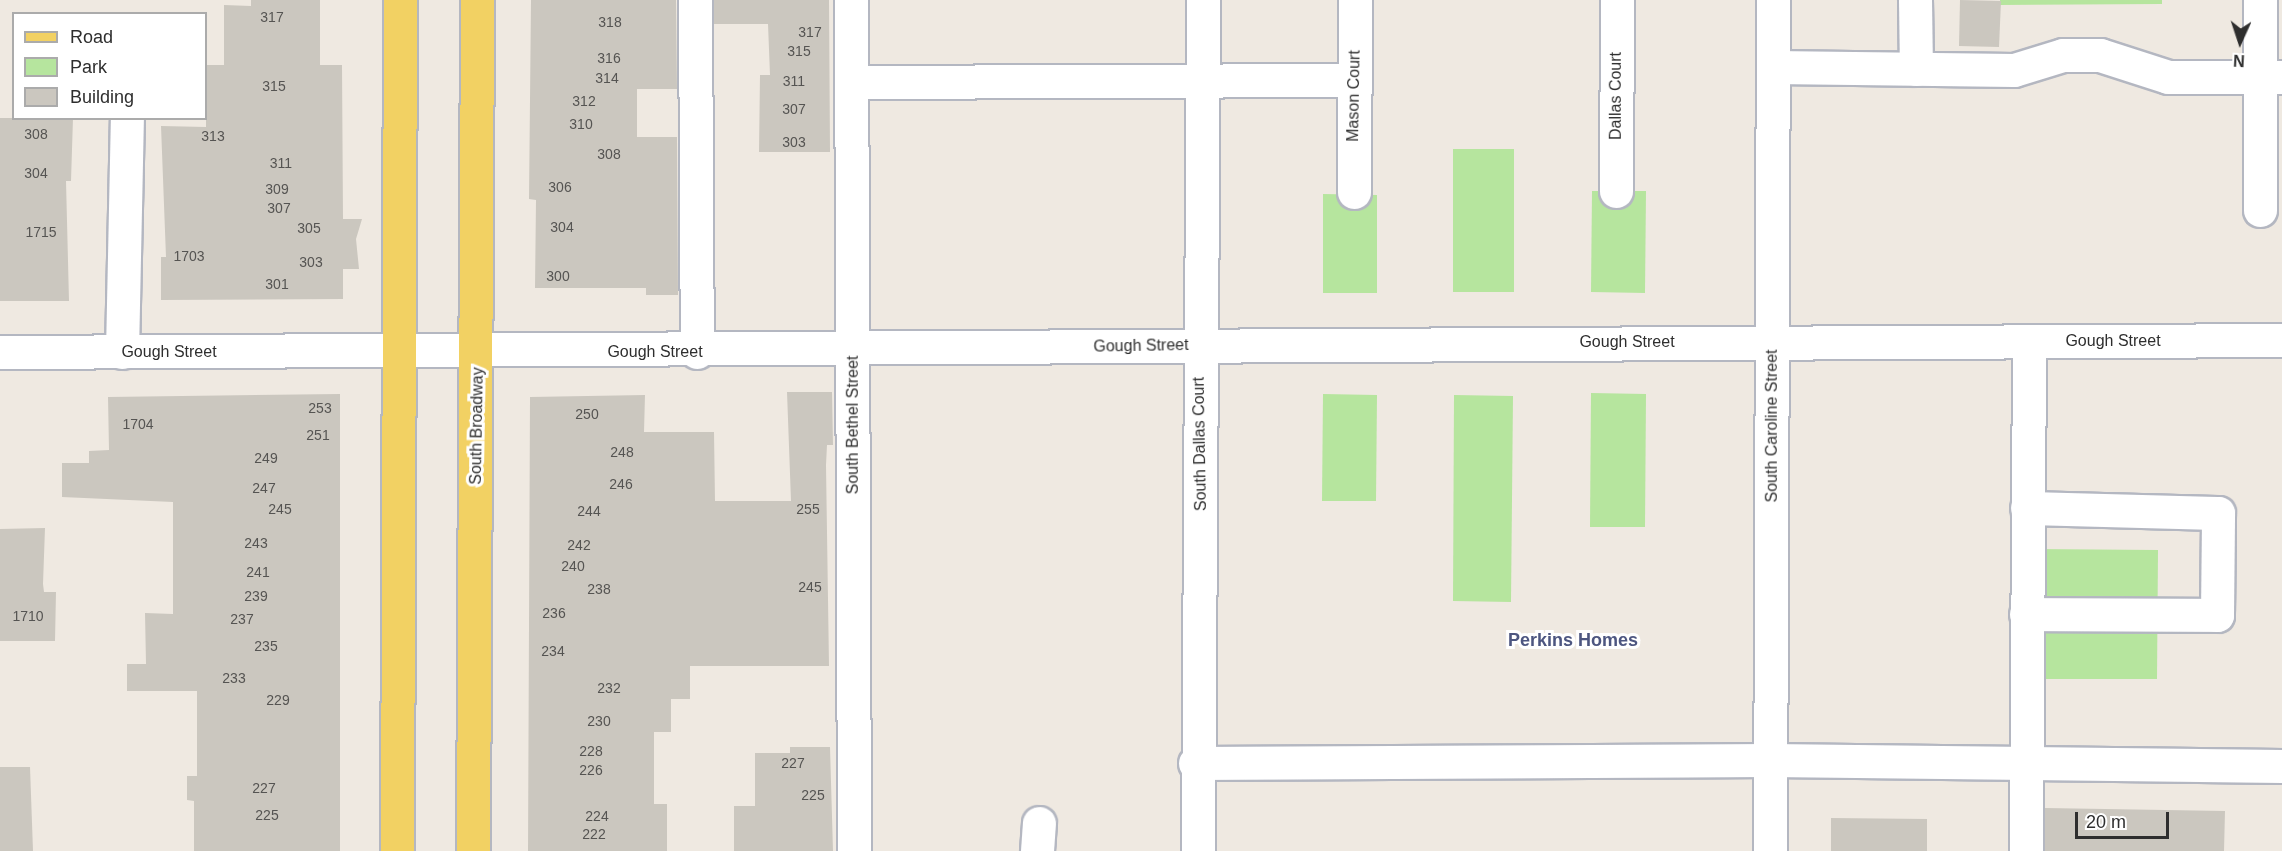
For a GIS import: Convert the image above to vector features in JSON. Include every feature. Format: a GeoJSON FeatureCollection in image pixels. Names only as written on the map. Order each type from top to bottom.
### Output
{"type":"FeatureCollection","features":[{"type":"Feature","properties":{"kind":"main road"},"geometry":{"type":"LineString","coordinates":[[397,851],[401,352],[400,0]]}},
{"type":"Feature","properties":{"kind":"main road","name":"South Broadway"},"geometry":{"type":"LineString","coordinates":[[474,851],[478,353],[477,0]]}},
{"type":"Feature","properties":{"kind":"street"},"geometry":{"type":"LineString","coordinates":[[695,0],[697,352]]}},
{"type":"Feature","properties":{"kind":"street","name":"South Bethel Street"},"geometry":{"type":"LineString","coordinates":[[851,0],[854,851]]}},
{"type":"Feature","properties":{"kind":"street","name":"South Dallas Court"},"geometry":{"type":"LineString","coordinates":[[1198,851],[1195,763],[1201,615],[1198,345],[1203,0]]}},
{"type":"Feature","properties":{"kind":"street","name":"Mason Court"},"geometry":{"type":"LineString","coordinates":[[1353,192],[1355,0]]}},
{"type":"Feature","properties":{"kind":"street","name":"Dallas Court"},"geometry":{"type":"LineString","coordinates":[[1616,191],[1617,0]]}},
{"type":"Feature","properties":{"kind":"street","name":"South Caroline Street"},"geometry":{"type":"LineString","coordinates":[[1770,851],[1773,0]]}},
{"type":"Feature","properties":{"kind":"street"},"geometry":{"type":"LineString","coordinates":[[1915,0],[1916,69]]}},
{"type":"Feature","properties":{"kind":"street"},"geometry":{"type":"LineString","coordinates":[[2260,0],[2271,77],[2260,210]]}},
{"type":"Feature","properties":{"kind":"street"},"geometry":{"type":"LineString","coordinates":[[1773,67],[2014,70],[2063,55],[2100,55],[2168,77],[2271,77]]}},
{"type":"Feature","properties":{"kind":"street"},"geometry":{"type":"LineString","coordinates":[[852,82],[1354,80]]}},
{"type":"Feature","properties":{"kind":"street"},"geometry":{"type":"LineString","coordinates":[[122,352],[127,120]]}},
{"type":"Feature","properties":{"kind":"street","name":"Gough Street"},"geometry":{"type":"LineString","coordinates":[[0,352],[697,352],[852,348],[1198,345],[2282,340]]}},
{"type":"Feature","properties":{"kind":"street"},"geometry":{"type":"LineString","coordinates":[[2026,851],[2024,764],[2029,341]]}},
{"type":"Feature","properties":{"kind":"street"},"geometry":{"type":"LineString","coordinates":[[2026,614],[2217,615],[2218,513],[2027,508]]}},
{"type":"Feature","properties":{"kind":"street"},"geometry":{"type":"LineString","coordinates":[[1195,763],[1770,760],[2282,766]]}},
{"type":"Feature","properties":{"kind":"green space"},"geometry":{"type":"Polygon","coordinates":[[[2000,0],[2162,0],[2162,4],[2000,5],[2000,0]]]}},
{"type":"Feature","properties":{"kind":"green space"},"geometry":{"type":"Polygon","coordinates":[[[1453,149],[1514,149],[1514,292],[1453,292],[1453,149]]]}},
{"type":"Feature","properties":{"kind":"green space"},"geometry":{"type":"Polygon","coordinates":[[[1592,191],[1646,191],[1645,293],[1591,292],[1592,191]]]}},
{"type":"Feature","properties":{"kind":"green space"},"geometry":{"type":"Polygon","coordinates":[[[1323,194],[1377,195],[1377,293],[1323,293],[1323,194]]]}},
{"type":"Feature","properties":{"kind":"green space"},"geometry":{"type":"Polygon","coordinates":[[[1591,393],[1646,394],[1645,527],[1590,527],[1591,393]]]}},
{"type":"Feature","properties":{"kind":"green space"},"geometry":{"type":"Polygon","coordinates":[[[1323,394],[1377,395],[1376,501],[1322,501],[1323,394]]]}},
{"type":"Feature","properties":{"kind":"green space"},"geometry":{"type":"Polygon","coordinates":[[[1454,395],[1513,396],[1511,602],[1453,601],[1454,395]]]}},
{"type":"Feature","properties":{"kind":"green space"},"geometry":{"type":"Polygon","coordinates":[[[2021,549],[2158,550],[2157,679],[2021,679],[2021,549]]]}},
{"type":"Feature","properties":{"kind":"building"},"geometry":{"type":"Polygon","coordinates":[[[251,0],[320,0],[320,65],[342,65],[343,219],[362,219],[356,239],[359,269],[343,269],[343,299],[161,300],[161,257],[166,257],[161,126],[206,127],[207,65],[224,65],[224,5],[251,6],[251,0]]]}},
{"type":"Feature","properties":{"kind":"building"},"geometry":{"type":"Polygon","coordinates":[[[531,0],[676,0],[677,89],[637,89],[637,137],[677,137],[678,295],[646,295],[646,288],[535,288],[536,200],[529,199],[531,0]]]}},
{"type":"Feature","properties":{"kind":"building"},"geometry":{"type":"Polygon","coordinates":[[[714,0],[829,0],[830,152],[759,152],[760,75],[770,75],[768,24],[714,24],[714,0]]]}},
{"type":"Feature","properties":{"kind":"building"},"geometry":{"type":"Polygon","coordinates":[[[1960,0],[2001,1],[1999,47],[1959,46],[1960,0]]]}},
{"type":"Feature","properties":{"kind":"building"},"geometry":{"type":"Polygon","coordinates":[[[0,118],[73,120],[71,181],[66,181],[69,301],[0,301],[0,118]]]}},
{"type":"Feature","properties":{"kind":"building"},"geometry":{"type":"Polygon","coordinates":[[[787,392],[832,392],[833,445],[827,445],[826,465],[829,666],[690,666],[690,699],[671,699],[671,732],[654,732],[654,804],[667,804],[667,851],[528,851],[530,397],[645,395],[644,432],[714,432],[715,501],[791,501],[787,392]]]}},
{"type":"Feature","properties":{"kind":"building"},"geometry":{"type":"Polygon","coordinates":[[[340,394],[340,851],[194,851],[194,801],[187,800],[187,776],[197,776],[197,691],[127,691],[127,664],[146,664],[145,613],[173,614],[173,502],[62,497],[62,463],[89,463],[89,451],[109,450],[108,397],[340,394]]]}},
{"type":"Feature","properties":{"kind":"building"},"geometry":{"type":"Polygon","coordinates":[[[45,528],[43,584],[44,592],[56,592],[55,641],[0,641],[0,529],[45,528]]]}},
{"type":"Feature","properties":{"kind":"building"},"geometry":{"type":"Polygon","coordinates":[[[790,747],[830,747],[833,851],[734,851],[734,806],[755,806],[755,753],[790,753],[790,747]]]}},
{"type":"Feature","properties":{"kind":"building"},"geometry":{"type":"Polygon","coordinates":[[[0,767],[30,767],[33,851],[0,851],[0,767]]]}},
{"type":"Feature","properties":{"kind":"building"},"geometry":{"type":"Polygon","coordinates":[[[2045,808],[2225,811],[2224,851],[2045,851],[2045,808]]]}},
{"type":"Feature","properties":{"kind":"building"},"geometry":{"type":"Polygon","coordinates":[[[1831,818],[1927,819],[1927,851],[1831,851],[1831,818]]]}},
{"type":"Feature","properties":{"kind":"district","name":"Perkins Homes"},"geometry":{"type":"Point","coordinates":[1573,640]}}]}
